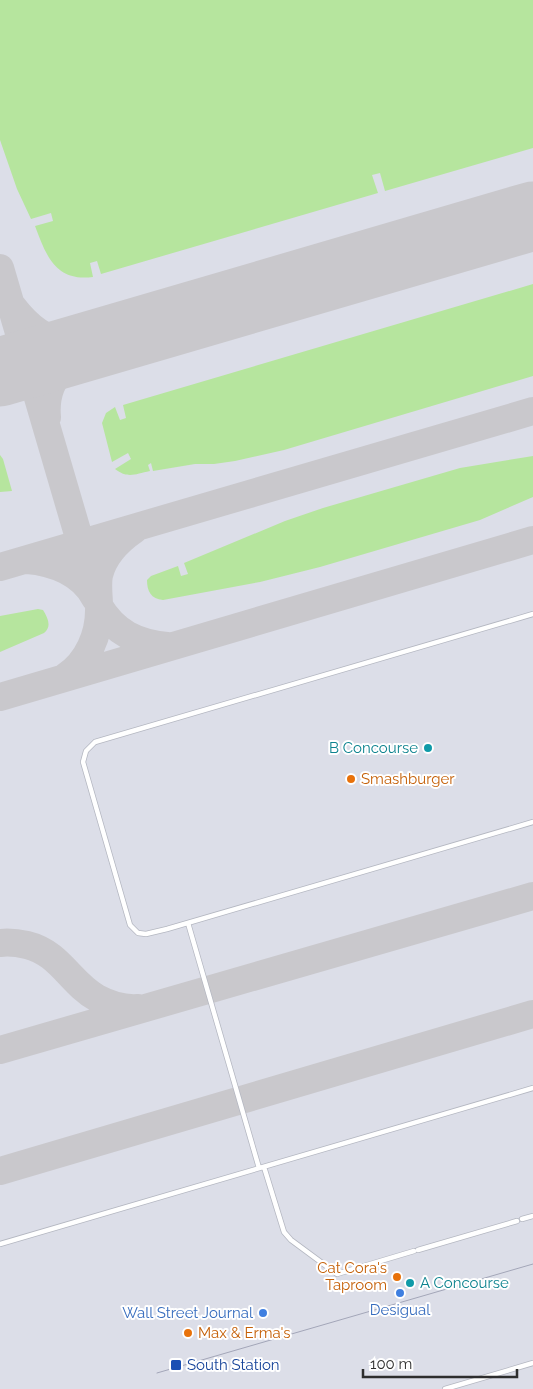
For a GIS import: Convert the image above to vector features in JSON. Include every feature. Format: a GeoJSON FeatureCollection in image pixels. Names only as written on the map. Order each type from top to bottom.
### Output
{"type":"FeatureCollection","features":[{"type":"Feature","properties":{"kind":"lane"},"geometry":{"type":"LineString","coordinates":[[533,614],[95,742],[86,751],[84,762],[130,925],[138,933],[146,934],[188,923],[533,822]]}},
{"type":"Feature","properties":{"kind":"lane"},"geometry":{"type":"LineString","coordinates":[[188,923],[262,1167],[284,1232],[291,1240],[337,1274],[533,1216]]}},
{"type":"Feature","properties":{"kind":"lane"},"geometry":{"type":"LineString","coordinates":[[0,1244],[533,1088]]}},
{"type":"Feature","properties":{"kind":"lane"},"geometry":{"type":"LineString","coordinates":[[445,1389],[533,1363]]}},
{"type":"Feature","properties":{"kind":"shaded area"},"geometry":{"type":"Polygon","coordinates":[[[0,0],[533,0],[533,1389],[0,1389],[0,0]]]}},
{"type":"Feature","properties":{"kind":"green space"},"geometry":{"type":"Polygon","coordinates":[[[0,0],[533,0],[533,148],[385,191],[380,173],[372,175],[378,193],[101,274],[97,261],[90,263],[93,277],[69,275],[61,271],[48,256],[35,226],[53,221],[51,213],[31,219],[17,189],[0,140],[0,0]]]}},
{"type":"Feature","properties":{"kind":"green space"},"geometry":{"type":"Polygon","coordinates":[[[533,284],[533,376],[284,450],[235,461],[195,464],[153,471],[151,463],[148,465],[150,471],[132,475],[124,474],[115,469],[131,459],[128,453],[112,462],[102,423],[106,413],[115,407],[120,420],[126,418],[123,405],[533,284]]]}},
{"type":"Feature","properties":{"kind":"green space"},"geometry":{"type":"Polygon","coordinates":[[[0,455],[3,459],[12,491],[0,492],[0,455]]]}},
{"type":"Feature","properties":{"kind":"green space"},"geometry":{"type":"Polygon","coordinates":[[[533,456],[533,497],[480,520],[320,567],[260,582],[163,600],[155,598],[149,591],[147,580],[151,576],[178,566],[181,576],[188,574],[184,563],[285,521],[460,468],[533,456]]]}},
{"type":"Feature","properties":{"kind":"green space"},"geometry":{"type":"Polygon","coordinates":[[[38,609],[43,610],[48,619],[49,625],[46,631],[0,652],[0,616],[38,609]]]}},
{"type":"Feature","properties":{"kind":"taxiway"},"geometry":{"type":"LineString","coordinates":[[0,268],[99,606],[112,623],[128,635],[156,645],[167,646]]}},
{"type":"Feature","properties":{"kind":"taxiway"},"geometry":{"type":"LineString","coordinates":[[13,307],[37,331],[52,339],[72,343],[100,342]]}},
{"type":"Feature","properties":{"kind":"taxiway"},"geometry":{"type":"LineString","coordinates":[[47,417],[47,402],[50,389],[63,368],[84,353],[109,340]]}},
{"type":"Feature","properties":{"kind":"taxiway"},"geometry":{"type":"LineString","coordinates":[[0,567],[533,411]]}},
{"type":"Feature","properties":{"kind":"taxiway"},"geometry":{"type":"LineString","coordinates":[[65,677],[80,664],[95,637],[99,616],[98,579],[104,561],[117,544],[134,530]]}},
{"type":"Feature","properties":{"kind":"taxiway"},"geometry":{"type":"LineString","coordinates":[[0,697],[533,540]]}},
{"type":"Feature","properties":{"kind":"taxiway"},"geometry":{"type":"LineString","coordinates":[[27,560],[47,563],[66,570],[83,582],[95,598]]}},
{"type":"Feature","properties":{"kind":"taxiway"},"geometry":{"type":"LineString","coordinates":[[0,1050],[533,896]]}},
{"type":"Feature","properties":{"kind":"taxiway"},"geometry":{"type":"LineString","coordinates":[[0,943],[27,945],[38,949],[57,961],[79,985],[97,998],[117,1006],[138,1008]]}},
{"type":"Feature","properties":{"kind":"taxiway"},"geometry":{"type":"LineString","coordinates":[[0,1171],[533,1014]]}},
{"type":"Feature","properties":{"kind":"runway"},"geometry":{"type":"LineString","coordinates":[[0,372],[533,216]]}},
{"type":"Feature","properties":{"kind":"tram line"},"geometry":{"type":"LineString","coordinates":[[157,1373],[533,1264]]}},
{"type":"Feature","properties":{"kind":"place","name":"B Concourse"},"geometry":{"type":"Point","coordinates":[428,748]}},
{"type":"Feature","properties":{"kind":"place","name":"Smashburger"},"geometry":{"type":"Point","coordinates":[351,779]}},
{"type":"Feature","properties":{"kind":"place","name":"Cat Cora's Taproom"},"geometry":{"type":"Point","coordinates":[397,1277]}},
{"type":"Feature","properties":{"kind":"place","name":"A Concourse"},"geometry":{"type":"Point","coordinates":[410,1283]}},
{"type":"Feature","properties":{"kind":"place","name":"Desigual"},"geometry":{"type":"Point","coordinates":[400,1293]}},
{"type":"Feature","properties":{"kind":"place","name":"Wall Street Journal"},"geometry":{"type":"Point","coordinates":[263,1313]}},
{"type":"Feature","properties":{"kind":"place","name":"Max & Erma's"},"geometry":{"type":"Point","coordinates":[188,1333]}},
{"type":"Feature","properties":{"kind":"place","name":"South Station"},"geometry":{"type":"Point","coordinates":[176,1365]}}]}
